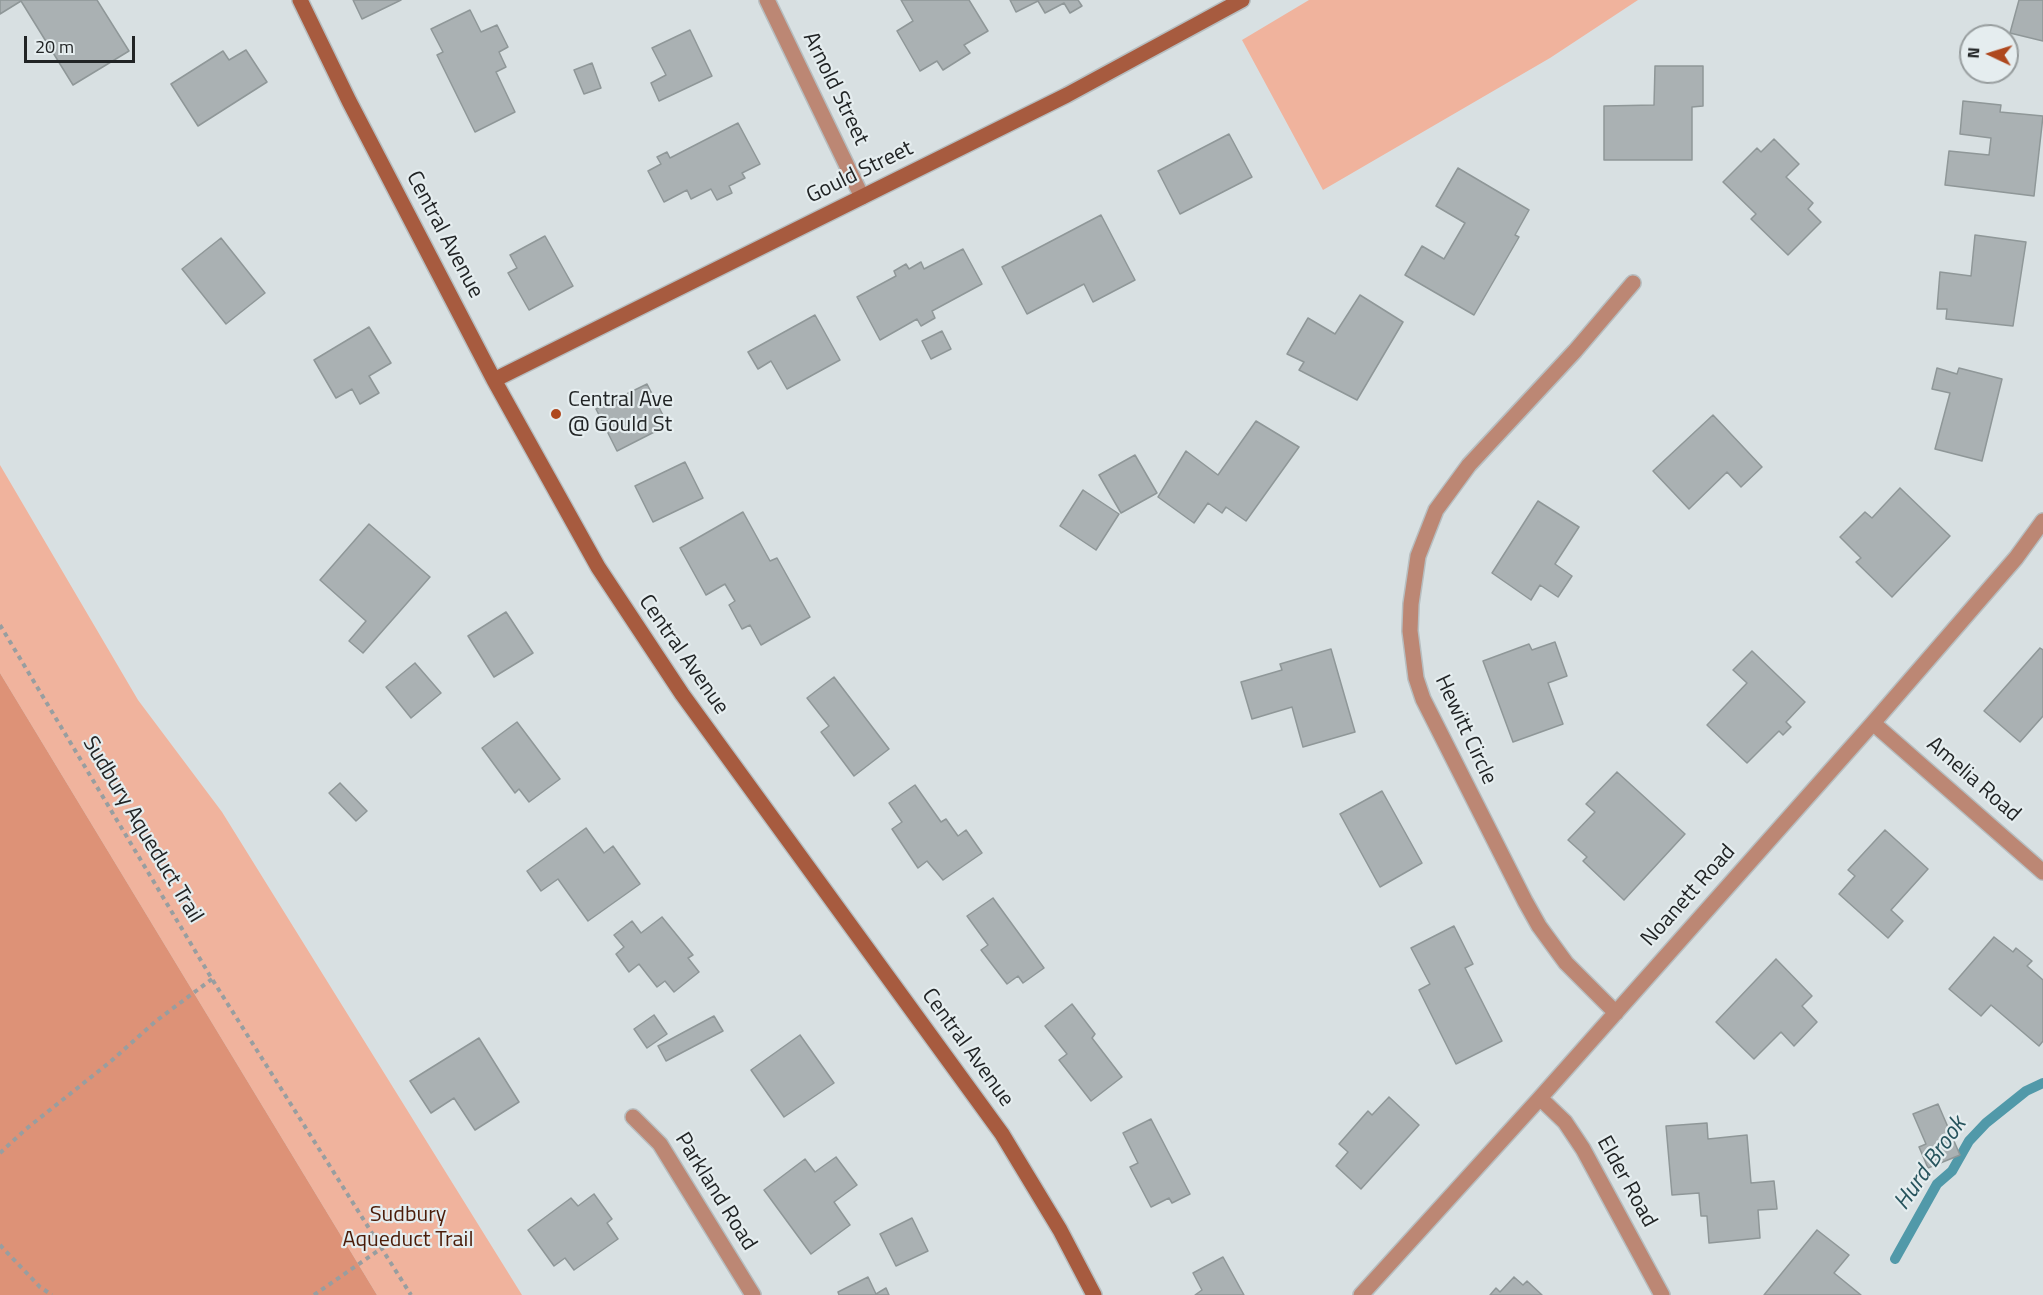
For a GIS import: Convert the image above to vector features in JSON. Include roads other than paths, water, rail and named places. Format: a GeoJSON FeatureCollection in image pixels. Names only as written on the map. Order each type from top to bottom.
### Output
{"type":"FeatureCollection","features":[{"type":"Feature","properties":{"kind":"main road","name":"Central Avenue"},"geometry":{"type":"LineString","coordinates":[[300,0],[349,101],[494,380],[574,526],[623,608],[682,694],[1002,1134],[1055,1221],[1094,1295]]}},
{"type":"Feature","properties":{"kind":"main road","name":"Gould Street"},"geometry":{"type":"LineString","coordinates":[[494,380],[1086,85],[1224,5],[1242,0]]}},
{"type":"Feature","properties":{"kind":"street","name":"Arnold Street"},"geometry":{"type":"LineString","coordinates":[[767,0],[862,197]]}},
{"type":"Feature","properties":{"kind":"street","name":"Hewitt Circle"},"geometry":{"type":"LineString","coordinates":[[1616,1013],[1566,963],[1525,901],[1423,699],[1416,678],[1410,631],[1412,595],[1418,556],[1436,510],[1469,465],[1575,351],[1633,283]]}},
{"type":"Feature","properties":{"kind":"street","name":"Noanett Road"},"geometry":{"type":"LineString","coordinates":[[1361,1295],[1874,723],[2016,558],[2043,521]]}},
{"type":"Feature","properties":{"kind":"street","name":"Amelia Road"},"geometry":{"type":"LineString","coordinates":[[1874,723],[2043,872]]}},
{"type":"Feature","properties":{"kind":"street","name":"Elder Road"},"geometry":{"type":"LineString","coordinates":[[1540,1098],[1565,1122],[1583,1149],[1662,1295]]}},
{"type":"Feature","properties":{"kind":"street","name":"Parkland Road"},"geometry":{"type":"LineString","coordinates":[[633,1117],[660,1144],[753,1295]]}},
{"type":"Feature","properties":{"kind":"waterway","name":"Hurd Brook"},"geometry":{"type":"LineString","coordinates":[[1895,1259],[1937,1184],[1952,1171],[1969,1141],[1986,1123],[2026,1091],[2043,1083]]}},
{"type":"Feature","properties":{"kind":"place","name":"Central Ave @ Gould St"},"geometry":{"type":"Point","coordinates":[556,414]}},
{"type":"Feature","properties":{"kind":"park label","name":"Sudbury Aqueduct Trail"},"geometry":{"type":"Point","coordinates":[408,1228]}}]}
